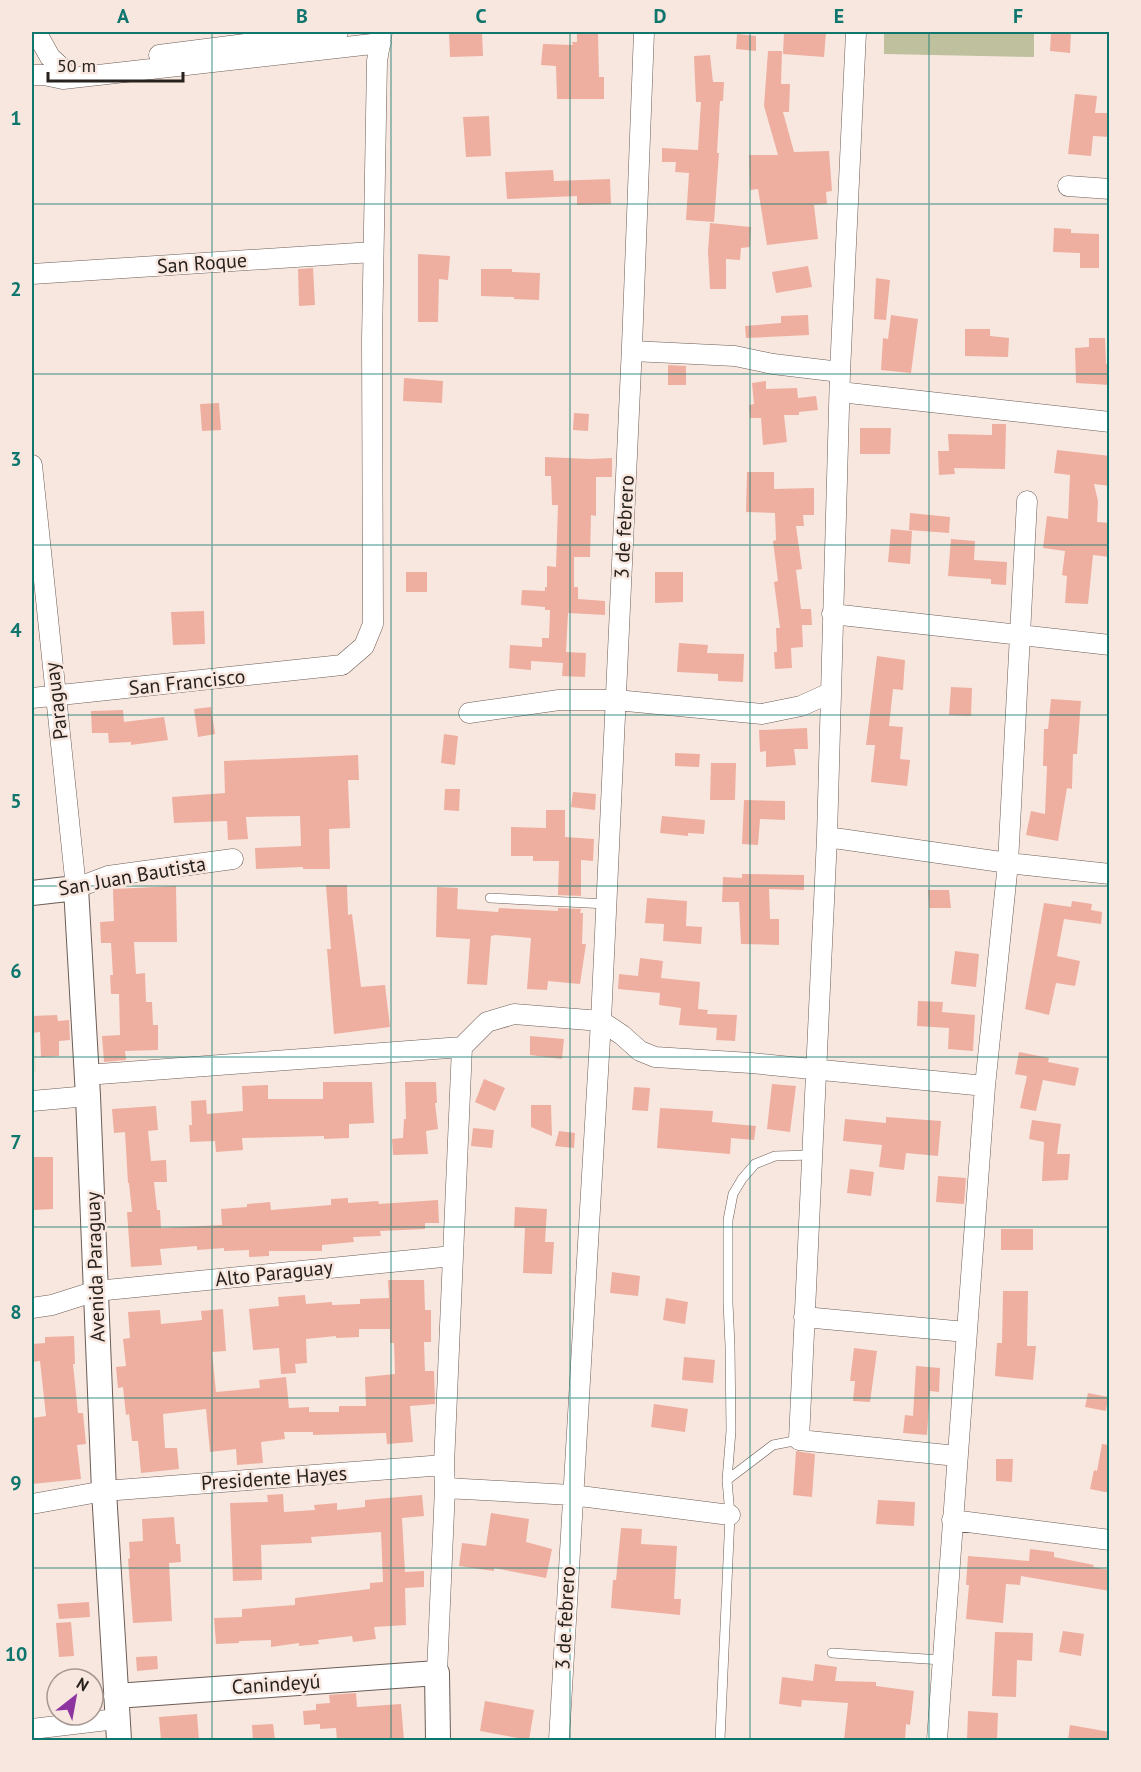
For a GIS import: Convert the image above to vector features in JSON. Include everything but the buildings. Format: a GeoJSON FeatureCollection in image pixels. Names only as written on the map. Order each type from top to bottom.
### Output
{"type":"FeatureCollection","features":[{"type":"Feature","properties":{"kind":"street"},"geometry":{"type":"LineString","coordinates":[[36,32],[50,57],[46,72]]}},
{"type":"Feature","properties":{"kind":"street"},"geometry":{"type":"LineString","coordinates":[[46,72],[338,32]]}},
{"type":"Feature","properties":{"kind":"street","name":"3 de febrero"},"geometry":{"type":"LineString","coordinates":[[559,1740],[602,1022],[644,32]]}},
{"type":"Feature","properties":{"kind":"street"},"geometry":{"type":"LineString","coordinates":[[856,32],[840,372],[827,837],[799,1440],[957,1456]]}},
{"type":"Feature","properties":{"kind":"street"},"geometry":{"type":"LineString","coordinates":[[46,72],[63,79],[375,42],[373,252]]}},
{"type":"Feature","properties":{"kind":"street"},"geometry":{"type":"LineString","coordinates":[[1068,186],[1110,189]]}},
{"type":"Feature","properties":{"kind":"street","name":"San Roque"},"geometry":{"type":"LineString","coordinates":[[32,274],[373,252]]}},
{"type":"Feature","properties":{"kind":"street","name":"San Francisco"},"geometry":{"type":"LineString","coordinates":[[32,698],[342,665],[364,646],[373,624],[373,252]]}},
{"type":"Feature","properties":{"kind":"street"},"geometry":{"type":"LineString","coordinates":[[632,351],[735,356],[772,364],[840,372]]}},
{"type":"Feature","properties":{"kind":"street"},"geometry":{"type":"LineString","coordinates":[[840,392],[1110,422]]}},
{"type":"Feature","properties":{"kind":"street","name":"Paraguay"},"geometry":{"type":"LineString","coordinates":[[32,475],[54,696],[67,793]]}},
{"type":"Feature","properties":{"kind":"street"},"geometry":{"type":"LineString","coordinates":[[937,1740],[985,1086],[1008,863],[1027,501]]}},
{"type":"Feature","properties":{"kind":"street"},"geometry":{"type":"LineString","coordinates":[[832,614],[1110,645]]}},
{"type":"Feature","properties":{"kind":"street"},"geometry":{"type":"LineString","coordinates":[[469,713],[559,700],[616,700],[762,714],[801,706],[830,693]]}},
{"type":"Feature","properties":{"kind":"street","name":"Avenida Paraguay"},"geometry":{"type":"LineString","coordinates":[[67,793],[76,888],[87,1085],[104,1491],[117,1718]]}},
{"type":"Feature","properties":{"kind":"street"},"geometry":{"type":"LineString","coordinates":[[827,837],[1008,863],[1110,874]]}},
{"type":"Feature","properties":{"kind":"street","name":"San Juan Bautista"},"geometry":{"type":"LineString","coordinates":[[32,893],[76,888],[108,876],[233,859]]}},
{"type":"Feature","properties":{"kind":"street"},"geometry":{"type":"LineString","coordinates":[[32,1101],[87,1085],[462,1047],[487,1022],[514,1014],[602,1022],[640,1051],[655,1057],[751,1062],[985,1086]]}},
{"type":"Feature","properties":{"kind":"street"},"geometry":{"type":"LineString","coordinates":[[438,1740],[437,1673],[444,1465],[462,1047]]}},
{"type":"Feature","properties":{"kind":"street","name":"Alto Paraguay"},"geometry":{"type":"LineString","coordinates":[[32,1308],[52,1305],[96,1291],[453,1256]]}},
{"type":"Feature","properties":{"kind":"street"},"geometry":{"type":"LineString","coordinates":[[804,1317],[966,1332]]}},
{"type":"Feature","properties":{"kind":"street","name":"Presidente Hayes"},"geometry":{"type":"LineString","coordinates":[[32,1504],[104,1491],[444,1465]]}},
{"type":"Feature","properties":{"kind":"street"},"geometry":{"type":"LineString","coordinates":[[444,1488],[572,1495],[730,1515]]}},
{"type":"Feature","properties":{"kind":"street"},"geometry":{"type":"LineString","coordinates":[[952,1520],[1110,1540]]}},
{"type":"Feature","properties":{"kind":"street","name":"Canindeyú"},"geometry":{"type":"LineString","coordinates":[[117,1718],[437,1673]]}},
{"type":"Feature","properties":{"kind":"street"},"geometry":{"type":"LineString","coordinates":[[32,1729],[117,1718]]}},
{"type":"Feature","properties":{"kind":"lane"},"geometry":{"type":"LineString","coordinates":[[490,898],[607,904]]}},
{"type":"Feature","properties":{"kind":"lane"},"geometry":{"type":"LineString","coordinates":[[720,1740],[730,1515],[727,1480],[731,1431],[728,1220],[733,1194],[755,1164],[775,1156],[812,1155]]}},
{"type":"Feature","properties":{"kind":"lane"},"geometry":{"type":"LineString","coordinates":[[727,1480],[773,1445],[799,1440]]}},
{"type":"Feature","properties":{"kind":"lane"},"geometry":{"type":"LineString","coordinates":[[832,1653],[942,1660]]}},
{"type":"Feature","properties":{"kind":"shaded area"},"geometry":{"type":"Polygon","coordinates":[[[32,930],[36,1072],[32,1072],[32,930]]]}},
{"type":"Feature","properties":{"kind":"green space"},"geometry":{"type":"Polygon","coordinates":[[[884,32],[1034,32],[1034,57],[884,54],[884,32]]]}}]}
